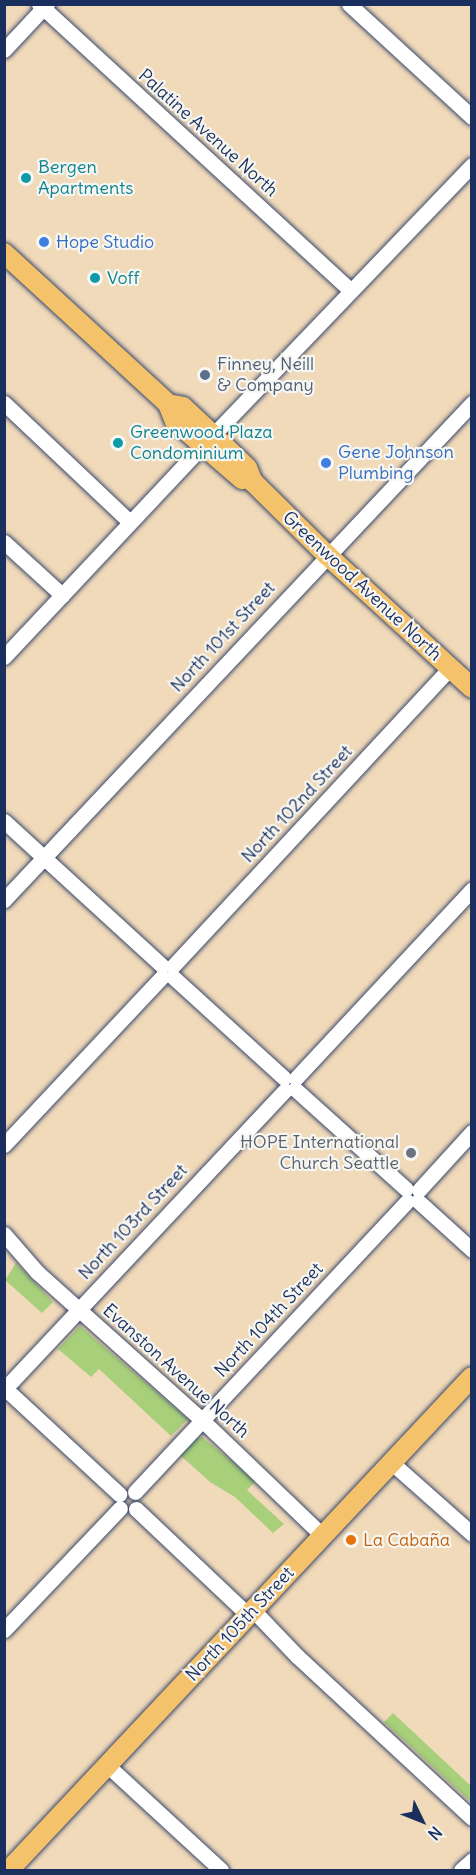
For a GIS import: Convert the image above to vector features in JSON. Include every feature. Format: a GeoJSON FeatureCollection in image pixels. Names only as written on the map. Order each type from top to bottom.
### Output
{"type":"FeatureCollection","features":[{"type":"Feature","properties":{"kind":"main road","name":"Greenwood Avenue North"},"geometry":{"type":"LineString","coordinates":[[4,253],[168,404],[183,407],[208,440],[247,468],[253,482],[327,555],[471,688]]}},
{"type":"Feature","properties":{"kind":"main road","name":"North 105th Street"},"geometry":{"type":"LineString","coordinates":[[9,1870],[471,1377]]}},
{"type":"Feature","properties":{"kind":"street"},"geometry":{"type":"LineString","coordinates":[[349,4],[471,117]]}},
{"type":"Feature","properties":{"kind":"street"},"geometry":{"type":"LineString","coordinates":[[4,50],[43,6]]}},
{"type":"Feature","properties":{"kind":"street","name":"Palatine Avenue North"},"geometry":{"type":"LineString","coordinates":[[43,6],[350,290]]}},
{"type":"Feature","properties":{"kind":"street"},"geometry":{"type":"LineString","coordinates":[[4,657],[471,165]]}},
{"type":"Feature","properties":{"kind":"street"},"geometry":{"type":"LineString","coordinates":[[4,403],[130,522]]}},
{"type":"Feature","properties":{"kind":"street","name":"North 101st Street"},"geometry":{"type":"LineString","coordinates":[[4,900],[471,403]]}},
{"type":"Feature","properties":{"kind":"street"},"geometry":{"type":"LineString","coordinates":[[4,542],[62,595]]}},
{"type":"Feature","properties":{"kind":"street","name":"North 102nd Street"},"geometry":{"type":"LineString","coordinates":[[4,1145],[450,668]]}},
{"type":"Feature","properties":{"kind":"street"},"geometry":{"type":"LineString","coordinates":[[4,822],[471,1250]]}},
{"type":"Feature","properties":{"kind":"street","name":"North 103rd Street"},"geometry":{"type":"LineString","coordinates":[[8,1387],[77,1309],[471,889]]}},
{"type":"Feature","properties":{"kind":"street","name":"North 104th Street"},"geometry":{"type":"LineString","coordinates":[[4,1630],[125,1498],[202,1420],[471,1132]]}},
{"type":"Feature","properties":{"kind":"street","name":"Evanston Avenue North"},"geometry":{"type":"LineString","coordinates":[[4,1234],[77,1309],[202,1420],[323,1536]]}},
{"type":"Feature","properties":{"kind":"street"},"geometry":{"type":"LineString","coordinates":[[8,1387],[125,1498],[128,1512],[136,1509],[471,1818]]}},
{"type":"Feature","properties":{"kind":"street"},"geometry":{"type":"LineString","coordinates":[[392,1462],[471,1534]]}},
{"type":"Feature","properties":{"kind":"street"},"geometry":{"type":"LineString","coordinates":[[107,1765],[221,1870]]}},
{"type":"Feature","properties":{"kind":"street"},"geometry":{"type":"LineString","coordinates":[[461,1870],[471,1860]]}},
{"type":"Feature","properties":{"kind":"green space"},"geometry":{"type":"Polygon","coordinates":[[[16,1263],[53,1302],[42,1313],[5,1280],[16,1263]]]}},
{"type":"Feature","properties":{"kind":"green space"},"geometry":{"type":"Polygon","coordinates":[[[80,1326],[188,1419],[171,1436],[99,1369],[91,1377],[58,1349],[80,1326]]]}},
{"type":"Feature","properties":{"kind":"green space"},"geometry":{"type":"Polygon","coordinates":[[[202,1437],[256,1481],[247,1490],[284,1524],[273,1533],[235,1497],[210,1482],[180,1455],[194,1439],[202,1437]]]}},
{"type":"Feature","properties":{"kind":"green space"},"geometry":{"type":"Polygon","coordinates":[[[393,1713],[471,1786],[471,1802],[384,1722],[393,1713]]]}},
{"type":"Feature","properties":{"kind":"place","name":"Bergen Apartments"},"geometry":{"type":"Point","coordinates":[26,178]}},
{"type":"Feature","properties":{"kind":"place","name":"Hope Studio"},"geometry":{"type":"Point","coordinates":[44,242]}},
{"type":"Feature","properties":{"kind":"place","name":"Voff"},"geometry":{"type":"Point","coordinates":[95,278]}},
{"type":"Feature","properties":{"kind":"place","name":"Finney, Neill & Company"},"geometry":{"type":"Point","coordinates":[205,375]}},
{"type":"Feature","properties":{"kind":"place","name":"Greenwood Plaza Condominium"},"geometry":{"type":"Point","coordinates":[118,443]}},
{"type":"Feature","properties":{"kind":"place","name":"Gene Johnson Plumbing"},"geometry":{"type":"Point","coordinates":[326,463]}},
{"type":"Feature","properties":{"kind":"place","name":"HOPE International Church Seattle"},"geometry":{"type":"Point","coordinates":[411,1153]}},
{"type":"Feature","properties":{"kind":"place","name":"La Cabaña"},"geometry":{"type":"Point","coordinates":[351,1540]}}]}
